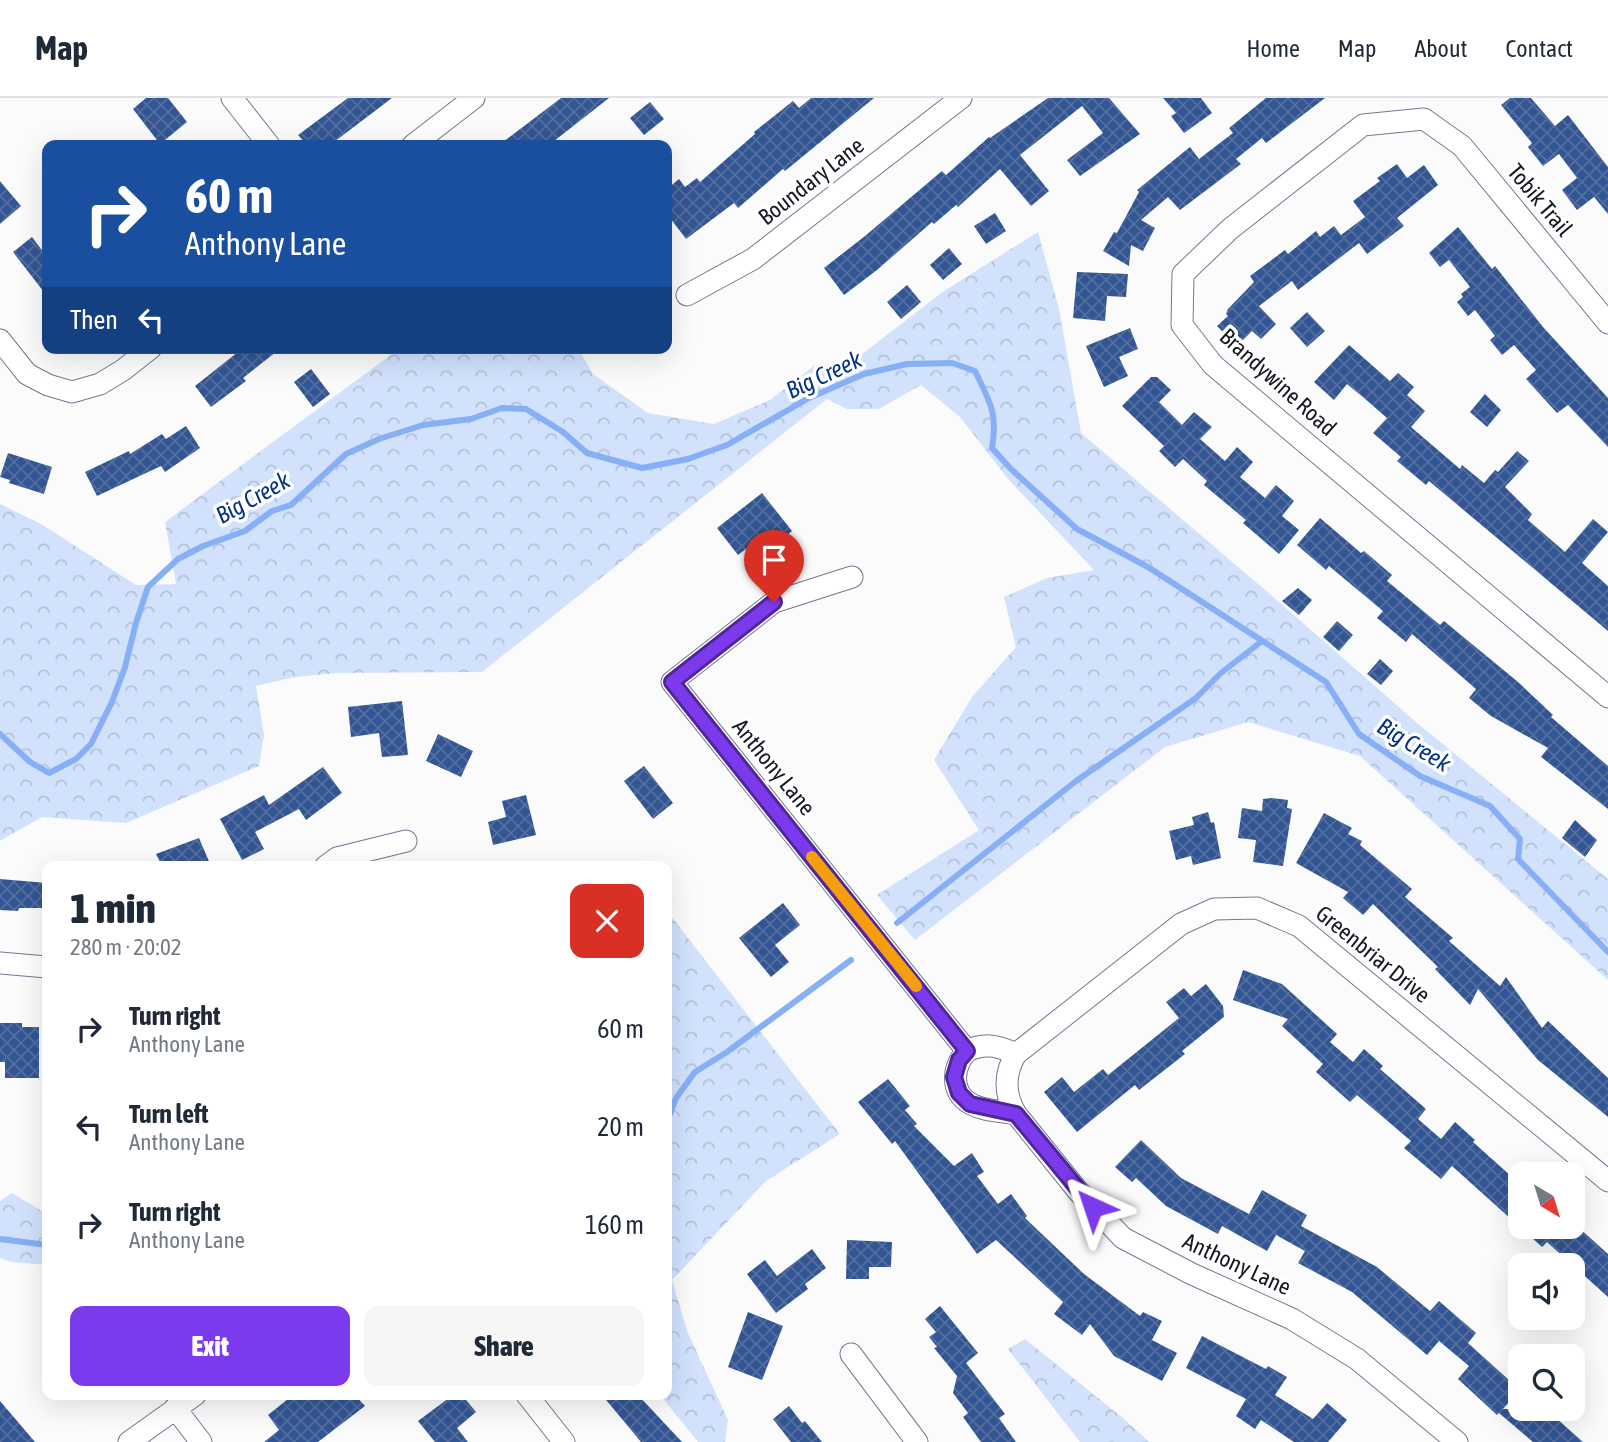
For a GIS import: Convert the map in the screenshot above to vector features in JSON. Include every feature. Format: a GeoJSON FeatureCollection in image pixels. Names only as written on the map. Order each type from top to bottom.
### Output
{"type":"FeatureCollection","features":[{"type":"Feature","properties":{"kind":"street"},"geometry":{"type":"LineString","coordinates":[[232,98],[265,140]]}},
{"type":"Feature","properties":{"kind":"street"},"geometry":{"type":"LineString","coordinates":[[419,140],[474,98]]}},
{"type":"Feature","properties":{"kind":"street","name":"Boundary Lane"},"geometry":{"type":"LineString","coordinates":[[687,295],[753,259],[961,98]]}},
{"type":"Feature","properties":{"kind":"street","name":"Tobik Trail"},"geometry":{"type":"LineString","coordinates":[[1424,119],[1462,146],[1608,323]]}},
{"type":"Feature","properties":{"kind":"street","name":"Brandywine Road"},"geometry":{"type":"LineString","coordinates":[[1424,119],[1363,125],[1230,229],[1183,274],[1182,324],[1213,365],[1608,696]]}},
{"type":"Feature","properties":{"kind":"street"},"geometry":{"type":"LineString","coordinates":[[0,340],[27,374],[48,385],[72,392],[100,384],[143,354]]}},
{"type":"Feature","properties":{"kind":"street","name":"Anthony Lane"},"geometry":{"type":"LineString","coordinates":[[852,577],[774,602],[672,682],[967,1051]]}},
{"type":"Feature","properties":{"kind":"street"},"geometry":{"type":"LineString","coordinates":[[333,861],[406,841]]}},
{"type":"Feature","properties":{"kind":"street","name":"Greenbriar Drive"},"geometry":{"type":"LineString","coordinates":[[1016,1054],[1181,924],[1214,909],[1257,908],[1299,926],[1608,1181]]}},
{"type":"Feature","properties":{"kind":"street"},"geometry":{"type":"LineString","coordinates":[[0,963],[42,967]]}},
{"type":"Feature","properties":{"kind":"street"},"geometry":{"type":"LineString","coordinates":[[1016,1054],[1002,1047],[988,1045],[967,1051],[959,1060],[954,1077],[959,1093],[970,1104],[1016,1114]]}},
{"type":"Feature","properties":{"kind":"street","name":"Anthony Lane"},"geometry":{"type":"LineString","coordinates":[[1016,1054],[1010,1063],[1006,1089],[1010,1105],[1078,1191],[1123,1238],[1192,1274],[1292,1319],[1357,1359],[1457,1442]]}},
{"type":"Feature","properties":{"kind":"street"},"geometry":{"type":"LineString","coordinates":[[850,1354],[917,1442]]}},
{"type":"Feature","properties":{"kind":"street"},"geometry":{"type":"LineString","coordinates":[[129,1442],[187,1400]]}},
{"type":"Feature","properties":{"kind":"street"},"geometry":{"type":"LineString","coordinates":[[531,1400],[564,1442]]}},
{"type":"Feature","properties":{"kind":"street"},"geometry":{"type":"LineString","coordinates":[[175,1408],[201,1442]]}},
{"type":"Feature","properties":{"kind":"green space"},"geometry":{"type":"Polygon","coordinates":[[[1038,232],[1059,309],[1081,433],[1417,723],[1608,879],[1608,980],[1360,756],[1248,722],[1165,747],[915,940],[877,895],[979,830],[934,760],[972,697],[1016,647],[1004,597],[1047,578],[1094,570],[1008,479],[960,417],[921,385],[879,409],[847,409],[827,399],[482,672],[337,673],[295,677],[256,686],[264,735],[259,766],[126,823],[42,817],[0,841],[0,504],[41,524],[136,585],[176,584],[165,522],[392,354],[581,354],[593,374],[648,413],[714,424],[770,400],[814,366],[853,361],[944,291],[1038,232]]]}},
{"type":"Feature","properties":{"kind":"green space"},"geometry":{"type":"Polygon","coordinates":[[[672,917],[840,1134],[766,1181],[672,1280],[672,917]]]}},
{"type":"Feature","properties":{"kind":"green space"},"geometry":{"type":"Polygon","coordinates":[[[12,1193],[42,1211],[42,1265],[11,1262],[0,1258],[0,1201],[12,1193]]]}},
{"type":"Feature","properties":{"kind":"green space"},"geometry":{"type":"Polygon","coordinates":[[[672,1280],[687,1331],[728,1420],[725,1442],[698,1442],[664,1400],[672,1400],[672,1280]]]}},
{"type":"Feature","properties":{"kind":"green space"},"geometry":{"type":"Polygon","coordinates":[[[1025,1339],[1149,1442],[1080,1442],[1008,1349],[1025,1339]]]}},
{"type":"Feature","properties":{"kind":"building"},"geometry":{"type":"Polygon","coordinates":[[[146,98],[168,98],[187,122],[165,140],[157,140],[133,109],[146,98]]]}},
{"type":"Feature","properties":{"kind":"building"},"geometry":{"type":"Polygon","coordinates":[[[348,98],[392,98],[337,140],[302,140],[298,135],[348,98]]]}},
{"type":"Feature","properties":{"kind":"building"},"geometry":{"type":"Polygon","coordinates":[[[561,98],[609,98],[555,140],[506,140],[561,98]]]}},
{"type":"Feature","properties":{"kind":"building"},"geometry":{"type":"Polygon","coordinates":[[[811,98],[874,98],[738,208],[734,203],[686,239],[672,221],[672,185],[679,179],[685,187],[697,178],[700,182],[755,134],[754,132],[793,101],[799,108],[811,98]]]}},
{"type":"Feature","properties":{"kind":"building"},"geometry":{"type":"Polygon","coordinates":[[[1048,98],[1109,98],[1140,134],[1080,176],[1067,160],[1103,133],[1082,106],[1020,155],[1049,191],[1031,206],[1000,169],[958,207],[956,205],[934,224],[932,222],[844,295],[824,268],[942,171],[946,175],[989,137],[1048,98]]]}},
{"type":"Feature","properties":{"kind":"building"},"geometry":{"type":"Polygon","coordinates":[[[1163,98],[1201,98],[1212,113],[1184,133],[1171,116],[1176,113],[1163,98]]]}},
{"type":"Feature","properties":{"kind":"building"},"geometry":{"type":"Polygon","coordinates":[[[1266,98],[1325,98],[1266,143],[1262,138],[1236,159],[1241,164],[1180,210],[1168,197],[1141,220],[1155,228],[1143,251],[1131,245],[1129,266],[1103,251],[1114,232],[1117,233],[1139,192],[1137,190],[1190,147],[1199,159],[1233,133],[1229,128],[1266,98]]]}},
{"type":"Feature","properties":{"kind":"building"},"geometry":{"type":"Polygon","coordinates":[[[1510,98],[1531,98],[1555,126],[1568,115],[1608,167],[1608,214],[1594,197],[1577,210],[1562,190],[1577,178],[1559,154],[1543,166],[1528,147],[1532,143],[1501,105],[1510,98]]]}},
{"type":"Feature","properties":{"kind":"building"},"geometry":{"type":"Polygon","coordinates":[[[650,102],[664,119],[644,135],[630,118],[650,102]]]}},
{"type":"Feature","properties":{"kind":"building"},"geometry":{"type":"Polygon","coordinates":[[[1397,164],[1407,178],[1424,165],[1438,185],[1397,218],[1404,226],[1367,254],[1359,243],[1298,290],[1292,281],[1259,306],[1276,324],[1261,339],[1252,331],[1237,346],[1217,326],[1228,316],[1228,309],[1254,282],[1250,276],[1285,250],[1288,254],[1316,231],[1320,237],[1334,226],[1341,235],[1365,217],[1353,201],[1380,181],[1377,178],[1397,164]]]}},
{"type":"Feature","properties":{"kind":"building"},"geometry":{"type":"Polygon","coordinates":[[[0,181],[21,206],[0,224],[0,181]]]}},
{"type":"Feature","properties":{"kind":"building"},"geometry":{"type":"Polygon","coordinates":[[[995,213],[1006,231],[986,244],[974,226],[995,213]]]}},
{"type":"Feature","properties":{"kind":"building"},"geometry":{"type":"Polygon","coordinates":[[[1458,227],[1492,269],[1495,266],[1543,327],[1608,398],[1608,447],[1568,405],[1557,413],[1526,379],[1536,370],[1514,345],[1502,355],[1490,340],[1495,336],[1475,310],[1468,316],[1457,302],[1463,297],[1461,294],[1470,287],[1449,260],[1440,267],[1429,253],[1458,227]]]}},
{"type":"Feature","properties":{"kind":"building"},"geometry":{"type":"Polygon","coordinates":[[[32,237],[42,250],[42,290],[13,252],[32,237]]]}},
{"type":"Feature","properties":{"kind":"building"},"geometry":{"type":"Polygon","coordinates":[[[949,248],[962,264],[943,280],[930,265],[949,248]]]}},
{"type":"Feature","properties":{"kind":"building"},"geometry":{"type":"Polygon","coordinates":[[[1077,272],[1128,274],[1126,297],[1107,296],[1105,321],[1073,318],[1077,272]]]}},
{"type":"Feature","properties":{"kind":"building"},"geometry":{"type":"Polygon","coordinates":[[[907,285],[921,302],[901,319],[887,302],[907,285]]]}},
{"type":"Feature","properties":{"kind":"building"},"geometry":{"type":"Polygon","coordinates":[[[1307,312],[1325,331],[1307,347],[1290,328],[1307,312]]]}},
{"type":"Feature","properties":{"kind":"building"},"geometry":{"type":"Polygon","coordinates":[[[1130,328],[1138,349],[1119,357],[1128,376],[1104,387],[1086,346],[1130,328]]]}},
{"type":"Feature","properties":{"kind":"building"},"geometry":{"type":"Polygon","coordinates":[[[1349,345],[1390,381],[1398,373],[1414,387],[1407,395],[1425,411],[1411,427],[1460,469],[1462,465],[1484,483],[1517,451],[1529,461],[1505,487],[1532,514],[1528,520],[1565,552],[1593,519],[1608,532],[1582,563],[1608,586],[1608,631],[1429,481],[1426,485],[1397,461],[1401,457],[1373,433],[1387,418],[1364,398],[1347,384],[1334,400],[1314,382],[1349,345]]]}},
{"type":"Feature","properties":{"kind":"building"},"geometry":{"type":"Polygon","coordinates":[[[235,354],[273,354],[243,378],[246,381],[211,407],[195,386],[235,354]]]}},
{"type":"Feature","properties":{"kind":"building"},"geometry":{"type":"Polygon","coordinates":[[[311,369],[330,394],[313,407],[294,382],[311,369]]]}},
{"type":"Feature","properties":{"kind":"building"},"geometry":{"type":"Polygon","coordinates":[[[1151,377],[1157,377],[1171,390],[1159,402],[1182,425],[1194,412],[1212,427],[1200,439],[1225,461],[1237,447],[1253,462],[1240,477],[1265,498],[1276,485],[1294,501],[1282,516],[1299,530],[1279,554],[1243,523],[1246,520],[1204,485],[1207,481],[1183,459],[1175,467],[1159,451],[1164,446],[1122,406],[1151,377]]]}},
{"type":"Feature","properties":{"kind":"building"},"geometry":{"type":"Polygon","coordinates":[[[1485,394],[1501,410],[1487,427],[1470,412],[1485,394]]]}},
{"type":"Feature","properties":{"kind":"building"},"geometry":{"type":"Polygon","coordinates":[[[186,426],[200,448],[165,472],[161,466],[97,496],[85,472],[129,451],[130,454],[162,434],[166,439],[186,426]]]}},
{"type":"Feature","properties":{"kind":"building"},"geometry":{"type":"Polygon","coordinates":[[[8,453],[52,467],[44,494],[9,483],[10,480],[0,477],[8,453]]]}},
{"type":"Feature","properties":{"kind":"building"},"geometry":{"type":"Polygon","coordinates":[[[762,493],[792,531],[773,546],[764,535],[738,555],[717,528],[762,493]]]}},
{"type":"Feature","properties":{"kind":"building"},"geometry":{"type":"Polygon","coordinates":[[[1320,518],[1392,575],[1387,581],[1440,625],[1444,621],[1518,682],[1553,715],[1551,717],[1608,766],[1608,809],[1541,757],[1548,748],[1491,716],[1469,698],[1476,689],[1412,634],[1406,642],[1377,618],[1383,611],[1329,566],[1326,570],[1297,545],[1320,518]]]}},
{"type":"Feature","properties":{"kind":"building"},"geometry":{"type":"Polygon","coordinates":[[[1298,588],[1312,600],[1299,615],[1282,601],[1298,588]]]}},
{"type":"Feature","properties":{"kind":"building"},"geometry":{"type":"Polygon","coordinates":[[[1337,621],[1353,635],[1339,651],[1323,637],[1337,621]]]}},
{"type":"Feature","properties":{"kind":"building"},"geometry":{"type":"Polygon","coordinates":[[[1380,659],[1393,671],[1381,685],[1367,674],[1380,659]]]}},
{"type":"Feature","properties":{"kind":"building"},"geometry":{"type":"Polygon","coordinates":[[[402,701],[408,755],[382,757],[379,733],[351,737],[348,707],[402,701]]]}},
{"type":"Feature","properties":{"kind":"building"},"geometry":{"type":"Polygon","coordinates":[[[438,734],[473,751],[461,777],[426,761],[438,734]]]}},
{"type":"Feature","properties":{"kind":"building"},"geometry":{"type":"Polygon","coordinates":[[[644,766],[673,803],[653,819],[624,781],[644,766]]]}},
{"type":"Feature","properties":{"kind":"building"},"geometry":{"type":"Polygon","coordinates":[[[323,767],[342,793],[306,820],[299,809],[255,832],[264,849],[242,860],[220,819],[264,795],[269,805],[323,767]]]}},
{"type":"Feature","properties":{"kind":"building"},"geometry":{"type":"Polygon","coordinates":[[[526,795],[536,835],[493,845],[488,822],[506,817],[502,801],[526,795]]]}},
{"type":"Feature","properties":{"kind":"building"},"geometry":{"type":"Polygon","coordinates":[[[1263,799],[1288,800],[1287,808],[1292,809],[1283,866],[1253,862],[1256,840],[1238,838],[1242,808],[1262,811],[1263,799]]]}},
{"type":"Feature","properties":{"kind":"building"},"geometry":{"type":"Polygon","coordinates":[[[1208,812],[1211,823],[1214,822],[1221,858],[1193,865],[1191,856],[1176,860],[1169,831],[1194,825],[1192,817],[1208,812]]]}},
{"type":"Feature","properties":{"kind":"building"},"geometry":{"type":"Polygon","coordinates":[[[1324,813],[1352,828],[1348,834],[1362,841],[1360,845],[1412,889],[1405,897],[1453,938],[1449,941],[1500,986],[1506,977],[1542,1028],[1548,1021],[1608,1078],[1608,1117],[1538,1060],[1478,989],[1470,1005],[1435,969],[1438,967],[1373,904],[1363,915],[1343,898],[1348,892],[1296,863],[1324,813]]]}},
{"type":"Feature","properties":{"kind":"building"},"geometry":{"type":"Polygon","coordinates":[[[1575,820],[1597,840],[1585,857],[1562,838],[1575,820]]]}},
{"type":"Feature","properties":{"kind":"building"},"geometry":{"type":"Polygon","coordinates":[[[199,838],[209,861],[160,861],[156,854],[199,838]]]}},
{"type":"Feature","properties":{"kind":"building"},"geometry":{"type":"Polygon","coordinates":[[[0,879],[42,883],[42,908],[0,910],[0,879]]]}},
{"type":"Feature","properties":{"kind":"building"},"geometry":{"type":"Polygon","coordinates":[[[783,903],[800,925],[775,945],[789,962],[771,977],[739,938],[783,903]]]}},
{"type":"Feature","properties":{"kind":"building"},"geometry":{"type":"Polygon","coordinates":[[[1243,970],[1282,984],[1337,1034],[1330,1042],[1353,1062],[1364,1049],[1383,1066],[1380,1069],[1426,1109],[1418,1119],[1441,1139],[1455,1122],[1508,1173],[1508,1216],[1452,1166],[1441,1179],[1404,1148],[1411,1141],[1357,1095],[1350,1102],[1316,1072],[1323,1064],[1282,1026],[1288,1019],[1233,1000],[1243,970]]]}},
{"type":"Feature","properties":{"kind":"building"},"geometry":{"type":"Polygon","coordinates":[[[1206,984],[1223,1006],[1224,1017],[1182,1051],[1185,1054],[1139,1090],[1135,1085],[1077,1132],[1044,1092],[1062,1077],[1074,1092],[1103,1069],[1108,1075],[1179,1018],[1166,1002],[1184,988],[1191,996],[1206,984]]]}},
{"type":"Feature","properties":{"kind":"building"},"geometry":{"type":"Polygon","coordinates":[[[0,1023],[22,1023],[22,1027],[39,1027],[39,1078],[5,1078],[5,1062],[0,1062],[0,1023]]]}},
{"type":"Feature","properties":{"kind":"building"},"geometry":{"type":"Polygon","coordinates":[[[888,1079],[910,1106],[905,1110],[917,1124],[914,1126],[954,1166],[972,1153],[984,1172],[977,1176],[998,1204],[1011,1194],[1027,1216],[1025,1218],[1084,1274],[1140,1316],[1143,1312],[1162,1321],[1152,1340],[1177,1353],[1162,1381],[1114,1356],[1090,1324],[1082,1335],[1054,1314],[1063,1302],[996,1240],[977,1254],[895,1141],[892,1144],[858,1102],[888,1079]]]}},
{"type":"Feature","properties":{"kind":"building"},"geometry":{"type":"Polygon","coordinates":[[[1141,1140],[1181,1178],[1249,1214],[1262,1190],[1307,1215],[1301,1226],[1377,1267],[1430,1311],[1439,1301],[1476,1333],[1468,1343],[1508,1379],[1508,1403],[1503,1409],[1508,1409],[1508,1421],[1499,1413],[1497,1415],[1458,1379],[1469,1366],[1439,1341],[1427,1355],[1352,1292],[1298,1263],[1305,1251],[1276,1235],[1267,1251],[1222,1226],[1218,1234],[1166,1206],[1136,1178],[1132,1182],[1115,1167],[1141,1140]]]}},
{"type":"Feature","properties":{"kind":"building"},"geometry":{"type":"Polygon","coordinates":[[[1586,1234],[1608,1254],[1608,1297],[1585,1276],[1585,1253],[1559,1253],[1547,1242],[1542,1247],[1533,1239],[1586,1239],[1586,1234]]]}},
{"type":"Feature","properties":{"kind":"building"},"geometry":{"type":"Polygon","coordinates":[[[847,1240],[892,1242],[891,1267],[869,1267],[869,1279],[846,1279],[847,1240]]]}},
{"type":"Feature","properties":{"kind":"building"},"geometry":{"type":"Polygon","coordinates":[[[812,1249],[826,1268],[805,1284],[808,1289],[776,1313],[747,1274],[765,1260],[777,1276],[812,1249]]]}},
{"type":"Feature","properties":{"kind":"building"},"geometry":{"type":"Polygon","coordinates":[[[940,1306],[978,1353],[966,1363],[1005,1414],[999,1418],[1016,1442],[981,1442],[963,1417],[968,1413],[953,1393],[957,1376],[934,1348],[937,1347],[929,1337],[936,1332],[925,1319],[940,1306]]]}},
{"type":"Feature","properties":{"kind":"building"},"geometry":{"type":"Polygon","coordinates":[[[748,1312],[783,1326],[762,1380],[728,1367],[748,1312]]]}},
{"type":"Feature","properties":{"kind":"building"},"geometry":{"type":"Polygon","coordinates":[[[1202,1336],[1287,1377],[1275,1395],[1313,1419],[1327,1403],[1347,1420],[1328,1442],[1294,1442],[1261,1420],[1255,1429],[1236,1416],[1246,1399],[1186,1368],[1202,1336]]]}},
{"type":"Feature","properties":{"kind":"building"},"geometry":{"type":"Polygon","coordinates":[[[287,1400],[360,1400],[365,1406],[318,1442],[264,1442],[279,1430],[268,1415],[287,1400]]]}},
{"type":"Feature","properties":{"kind":"building"},"geometry":{"type":"Polygon","coordinates":[[[446,1400],[466,1400],[476,1412],[457,1428],[468,1442],[435,1442],[418,1421],[446,1400]]]}},
{"type":"Feature","properties":{"kind":"building"},"geometry":{"type":"Polygon","coordinates":[[[606,1400],[643,1400],[682,1442],[641,1442],[606,1400]]]}},
{"type":"Feature","properties":{"kind":"building"},"geometry":{"type":"Polygon","coordinates":[[[0,1401],[35,1442],[0,1442],[0,1401]]]}},
{"type":"Feature","properties":{"kind":"building"},"geometry":{"type":"Polygon","coordinates":[[[789,1406],[822,1442],[791,1442],[773,1419],[789,1406]]]}},
{"type":"Feature","properties":{"kind":"building"},"geometry":{"type":"Polygon","coordinates":[[[1508,1421],[1559,1421],[1583,1442],[1533,1442],[1508,1421]]]}},
{"type":"Feature","properties":{"kind":"waterway","name":"Big Creek"},"geometry":{"type":"LineString","coordinates":[[0,734],[30,762],[49,773],[76,759],[91,744],[112,702],[148,587],[178,559],[203,546],[245,531],[272,511],[291,505],[346,454],[379,439],[423,425],[471,419],[502,408],[526,409],[563,432],[587,453],[642,468],[688,459],[727,445],[809,398],[864,374],[907,364],[952,363],[975,371],[985,391],[993,416],[992,448],[1077,529],[1148,567],[1326,682],[1359,734],[1420,776],[1490,806],[1520,839],[1518,859],[1608,952]]}},
{"type":"Feature","properties":{"kind":"waterway"},"geometry":{"type":"LineString","coordinates":[[897,923],[1076,781],[1196,698],[1221,673],[1262,641]]}},
{"type":"Feature","properties":{"kind":"waterway"},"geometry":{"type":"LineString","coordinates":[[672,1109],[676,1098],[695,1072],[727,1052],[851,960]]}},
{"type":"Feature","properties":{"kind":"waterway"},"geometry":{"type":"LineString","coordinates":[[0,1239],[42,1244]]}},
{"type":"Feature","properties":{"kind":"slow traffic"},"geometry":{"type":"LineString","coordinates":[[812,857],[916,986]]}},
{"type":"Feature","properties":{"kind":"route"},"geometry":{"type":"LineString","coordinates":[[774,602],[672,682],[967,1051],[959,1060],[954,1077],[959,1093],[970,1104],[1016,1114],[1093,1207]]}}]}
